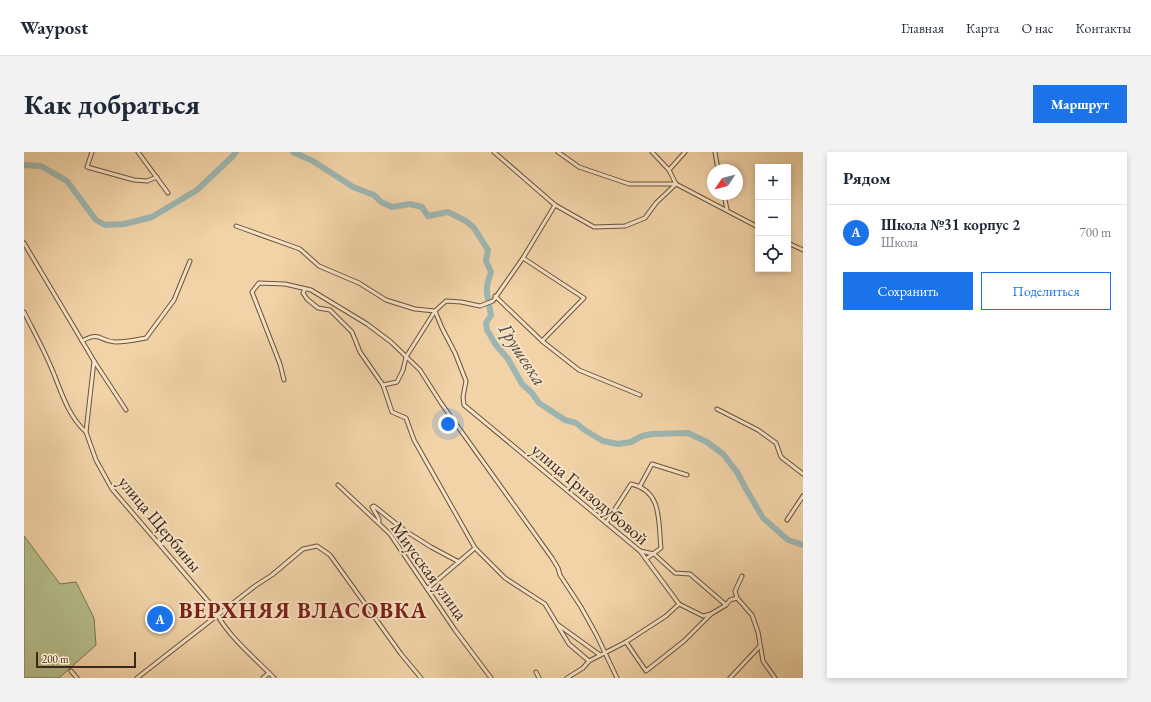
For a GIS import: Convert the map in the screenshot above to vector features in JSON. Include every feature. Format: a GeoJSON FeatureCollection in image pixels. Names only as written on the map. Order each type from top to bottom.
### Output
{"type":"FeatureCollection","features":[{"type":"Feature","properties":{"kind":"street"},"geometry":{"type":"LineString","coordinates":[[92,152],[87,167],[134,180],[146,181],[157,177]]}},
{"type":"Feature","properties":{"kind":"street"},"geometry":{"type":"LineString","coordinates":[[138,152],[168,193]]}},
{"type":"Feature","properties":{"kind":"street"},"geometry":{"type":"LineString","coordinates":[[494,152],[555,205],[594,227],[625,226],[645,218],[656,203],[676,184]]}},
{"type":"Feature","properties":{"kind":"street"},"geometry":{"type":"LineString","coordinates":[[558,152],[579,167],[629,184],[676,184],[755,225]]}},
{"type":"Feature","properties":{"kind":"street"},"geometry":{"type":"LineString","coordinates":[[652,152],[669,170],[676,184]]}},
{"type":"Feature","properties":{"kind":"street"},"geometry":{"type":"LineString","coordinates":[[669,170],[685,152]]}},
{"type":"Feature","properties":{"kind":"street"},"geometry":{"type":"LineString","coordinates":[[715,152],[717,164]]}},
{"type":"Feature","properties":{"kind":"street"},"geometry":{"type":"LineString","coordinates":[[725,200],[727,210]]}},
{"type":"Feature","properties":{"kind":"street"},"geometry":{"type":"LineString","coordinates":[[383,385],[396,382],[403,370],[406,357],[435,311],[446,301],[480,306],[493,301],[495,296],[504,286],[523,258],[555,205]]}},
{"type":"Feature","properties":{"kind":"street"},"geometry":{"type":"LineString","coordinates":[[236,226],[300,249],[319,266],[359,283],[386,300],[415,309],[435,311]]}},
{"type":"Feature","properties":{"kind":"street"},"geometry":{"type":"LineString","coordinates":[[24,243],[94,361],[126,410]]}},
{"type":"Feature","properties":{"kind":"street"},"geometry":{"type":"LineString","coordinates":[[791,244],[803,250]]}},
{"type":"Feature","properties":{"kind":"street"},"geometry":{"type":"LineString","coordinates":[[523,258],[584,298],[542,341]]}},
{"type":"Feature","properties":{"kind":"street"},"geometry":{"type":"LineString","coordinates":[[82,341],[91,337],[99,337],[114,342],[146,338],[174,300],[190,261]]}},
{"type":"Feature","properties":{"kind":"street"},"geometry":{"type":"LineString","coordinates":[[284,380],[280,364],[252,292],[259,283],[284,284],[311,290],[367,324],[391,342],[420,370],[441,403],[552,558],[560,575],[581,607],[606,653],[617,678]]}},
{"type":"Feature","properties":{"kind":"street"},"geometry":{"type":"LineString","coordinates":[[306,288],[303,293],[307,299],[318,308],[330,310],[352,332],[360,352],[383,385],[392,412],[406,418],[414,440],[476,548],[505,578],[545,604],[570,644],[589,661]]}},
{"type":"Feature","properties":{"kind":"street"},"geometry":{"type":"LineString","coordinates":[[495,296],[542,341],[579,370],[640,395]]}},
{"type":"Feature","properties":{"kind":"street","name":"улица Гризодубовой"},"geometry":{"type":"LineString","coordinates":[[435,311],[455,353],[466,381],[463,397],[464,405],[640,551],[679,604],[703,616],[711,614]]}},
{"type":"Feature","properties":{"kind":"street"},"geometry":{"type":"LineString","coordinates":[[24,312],[51,366],[69,410],[77,424],[86,432]]}},
{"type":"Feature","properties":{"kind":"street","name":"улица Щербины"},"geometry":{"type":"LineString","coordinates":[[94,361],[86,432],[96,460],[112,489],[214,608],[217,616],[240,643],[274,678]]}},
{"type":"Feature","properties":{"kind":"street"},"geometry":{"type":"LineString","coordinates":[[717,409],[758,430],[776,443],[781,457],[803,474]]}},
{"type":"Feature","properties":{"kind":"street"},"geometry":{"type":"LineString","coordinates":[[640,486],[652,464],[687,475]]}},
{"type":"Feature","properties":{"kind":"street"},"geometry":{"type":"LineString","coordinates":[[606,523],[631,484],[640,486],[651,496],[658,509],[661,548],[649,556],[646,560]]}},
{"type":"Feature","properties":{"kind":"street","name":"Миусская улица"},"geometry":{"type":"LineString","coordinates":[[338,485],[390,534],[455,630],[491,678]]}},
{"type":"Feature","properties":{"kind":"street"},"geometry":{"type":"LineString","coordinates":[[787,520],[803,496]]}},
{"type":"Feature","properties":{"kind":"street"},"geometry":{"type":"LineString","coordinates":[[379,524],[372,507],[374,506],[404,530],[459,562]]}},
{"type":"Feature","properties":{"kind":"street"},"geometry":{"type":"LineString","coordinates":[[137,678],[255,586],[272,575],[303,549],[318,546],[330,555],[401,654],[421,678]]}},
{"type":"Feature","properties":{"kind":"street"},"geometry":{"type":"LineString","coordinates":[[427,589],[476,548]]}},
{"type":"Feature","properties":{"kind":"street"},"geometry":{"type":"LineString","coordinates":[[640,551],[654,554],[675,573],[690,574],[726,605]]}},
{"type":"Feature","properties":{"kind":"street"},"geometry":{"type":"LineString","coordinates":[[742,576],[735,591],[737,598],[752,615],[758,632],[763,660],[775,678]]}},
{"type":"Feature","properties":{"kind":"street"},"geometry":{"type":"LineString","coordinates":[[626,642],[646,672],[684,641],[711,614],[726,605],[730,600],[737,598]]}},
{"type":"Feature","properties":{"kind":"street"},"geometry":{"type":"LineString","coordinates":[[567,678],[582,668],[589,661],[626,642],[666,616],[679,604]]}},
{"type":"Feature","properties":{"kind":"street"},"geometry":{"type":"LineString","coordinates":[[557,624],[600,655]]}},
{"type":"Feature","properties":{"kind":"street"},"geometry":{"type":"LineString","coordinates":[[730,678],[760,646]]}},
{"type":"Feature","properties":{"kind":"street"},"geometry":{"type":"LineString","coordinates":[[71,671],[77,678]]}},
{"type":"Feature","properties":{"kind":"street"},"geometry":{"type":"LineString","coordinates":[[536,672],[539,678]]}},
{"type":"Feature","properties":{"kind":"street"},"geometry":{"type":"LineString","coordinates":[[263,678],[269,673]]}},
{"type":"Feature","properties":{"kind":"green space"},"geometry":{"type":"Polygon","coordinates":[[[24,536],[60,584],[76,582],[94,618],[96,645],[59,678],[24,678],[24,536]]]}},
{"type":"Feature","properties":{"kind":"waterway","name":"Грушевка"},"geometry":{"type":"LineString","coordinates":[[24,165],[41,166],[67,181],[96,220],[105,225],[124,224],[152,217],[197,190],[236,152]]}},
{"type":"Feature","properties":{"kind":"waterway","name":"Грушевка"},"geometry":{"type":"LineString","coordinates":[[293,152],[313,161],[353,187],[374,195],[381,202],[392,207],[410,204],[422,207],[428,216],[448,212],[466,221],[474,228],[488,250],[486,261],[491,272],[487,285],[487,294],[491,315],[486,323],[487,330],[496,345],[508,359],[522,384],[532,393],[539,403],[565,420],[576,423],[603,441],[618,444],[631,442],[642,436],[652,434],[688,433],[707,442],[723,454],[737,472],[763,518],[788,540],[803,545]]}},
{"type":"Feature","properties":{"kind":"place","name":"Школа №31 корпус 2"},"geometry":{"type":"Point","coordinates":[160,619]}},
{"type":"Feature","properties":{"kind":"district","name":"ВЕРХНЯЯ ВЛАСОВКА"},"geometry":{"type":"Point","coordinates":[303,610]}}]}
